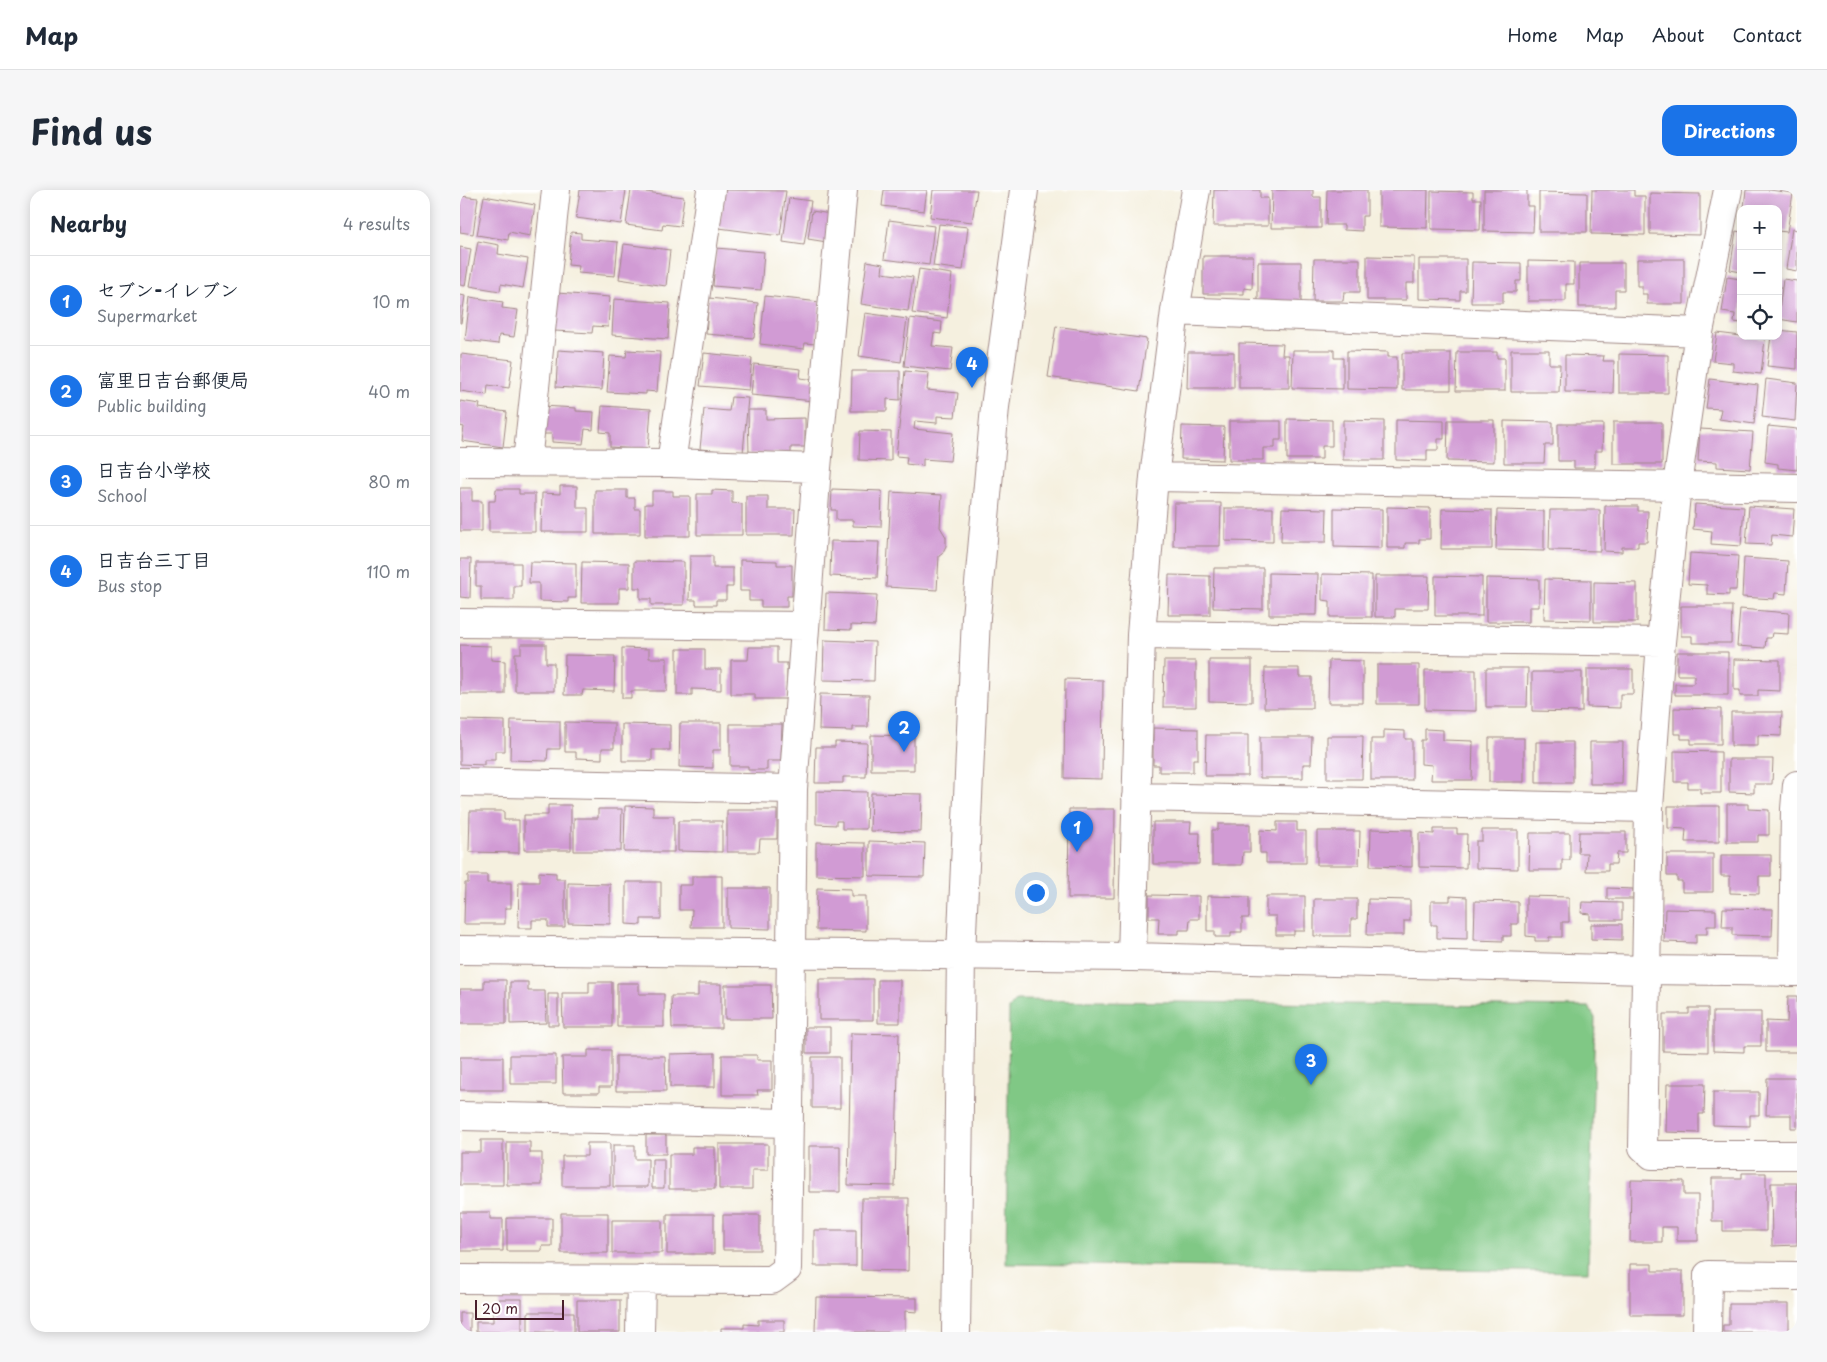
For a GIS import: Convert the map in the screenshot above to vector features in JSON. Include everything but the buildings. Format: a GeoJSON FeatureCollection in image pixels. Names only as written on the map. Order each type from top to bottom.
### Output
{"type":"FeatureCollection","features":[{"type":"Feature","properties":{"kind":"street"},"geometry":{"type":"LineString","coordinates":[[527,462],[556,190]]}},
{"type":"Feature","properties":{"kind":"street"},"geometry":{"type":"LineString","coordinates":[[671,463],[711,190]]}},
{"type":"Feature","properties":{"kind":"street"},"geometry":{"type":"LineString","coordinates":[[460,1279],[772,1280],[787,1269],[793,789],[817,468],[843,190]]}},
{"type":"Feature","properties":{"kind":"street"},"geometry":{"type":"LineString","coordinates":[[956,1332],[961,955],[977,607],[995,406],[1024,190]]}},
{"type":"Feature","properties":{"kind":"street"},"geometry":{"type":"LineString","coordinates":[[1132,957],[1141,635],[1154,477],[1175,311],[1196,190]]}},
{"type":"Feature","properties":{"kind":"street"},"geometry":{"type":"LineString","coordinates":[[1728,190],[1699,332],[1677,486],[1661,642],[1649,808],[1643,1147],[1652,1155],[1797,1156]]}},
{"type":"Feature","properties":{"kind":"street"},"geometry":{"type":"LineString","coordinates":[[1175,311],[1699,332]]}},
{"type":"Feature","properties":{"kind":"street"},"geometry":{"type":"LineString","coordinates":[[460,462],[671,463],[817,468]]}},
{"type":"Feature","properties":{"kind":"street"},"geometry":{"type":"LineString","coordinates":[[1154,477],[1797,488]]}},
{"type":"Feature","properties":{"kind":"street"},"geometry":{"type":"LineString","coordinates":[[460,623],[806,626]]}},
{"type":"Feature","properties":{"kind":"street"},"geometry":{"type":"LineString","coordinates":[[1141,635],[1661,642]]}},
{"type":"Feature","properties":{"kind":"street"},"geometry":{"type":"LineString","coordinates":[[460,782],[793,789]]}},
{"type":"Feature","properties":{"kind":"street"},"geometry":{"type":"LineString","coordinates":[[1136,797],[1649,808]]}},
{"type":"Feature","properties":{"kind":"street"},"geometry":{"type":"LineString","coordinates":[[460,950],[1132,957],[1795,972],[1796,801]]}},
{"type":"Feature","properties":{"kind":"street"},"geometry":{"type":"LineString","coordinates":[[460,1116],[789,1123]]}},
{"type":"Feature","properties":{"kind":"street"},"geometry":{"type":"LineString","coordinates":[[1707,1332],[1708,1275],[1797,1276]]}},
{"type":"Feature","properties":{"kind":"street"},"geometry":{"type":"LineString","coordinates":[[640,1332],[641,1279]]}},
{"type":"Feature","properties":{"kind":"green space"},"geometry":{"type":"Polygon","coordinates":[[[1017,1000],[1589,1007],[1595,1018],[1588,1272],[1006,1264],[1009,1008],[1017,1000]]]}},
{"type":"Feature","properties":{"kind":"place","name":"日吉台三丁目"},"geometry":{"type":"Point","coordinates":[972,388]}},
{"type":"Feature","properties":{"kind":"place","name":"富里日吉台郵便局"},"geometry":{"type":"Point","coordinates":[904,752]}},
{"type":"Feature","properties":{"kind":"place","name":"セブン-イレブン"},"geometry":{"type":"Point","coordinates":[1077,852]}},
{"type":"Feature","properties":{"kind":"place","name":"日吉台小学校"},"geometry":{"type":"Point","coordinates":[1311,1085]}}]}
